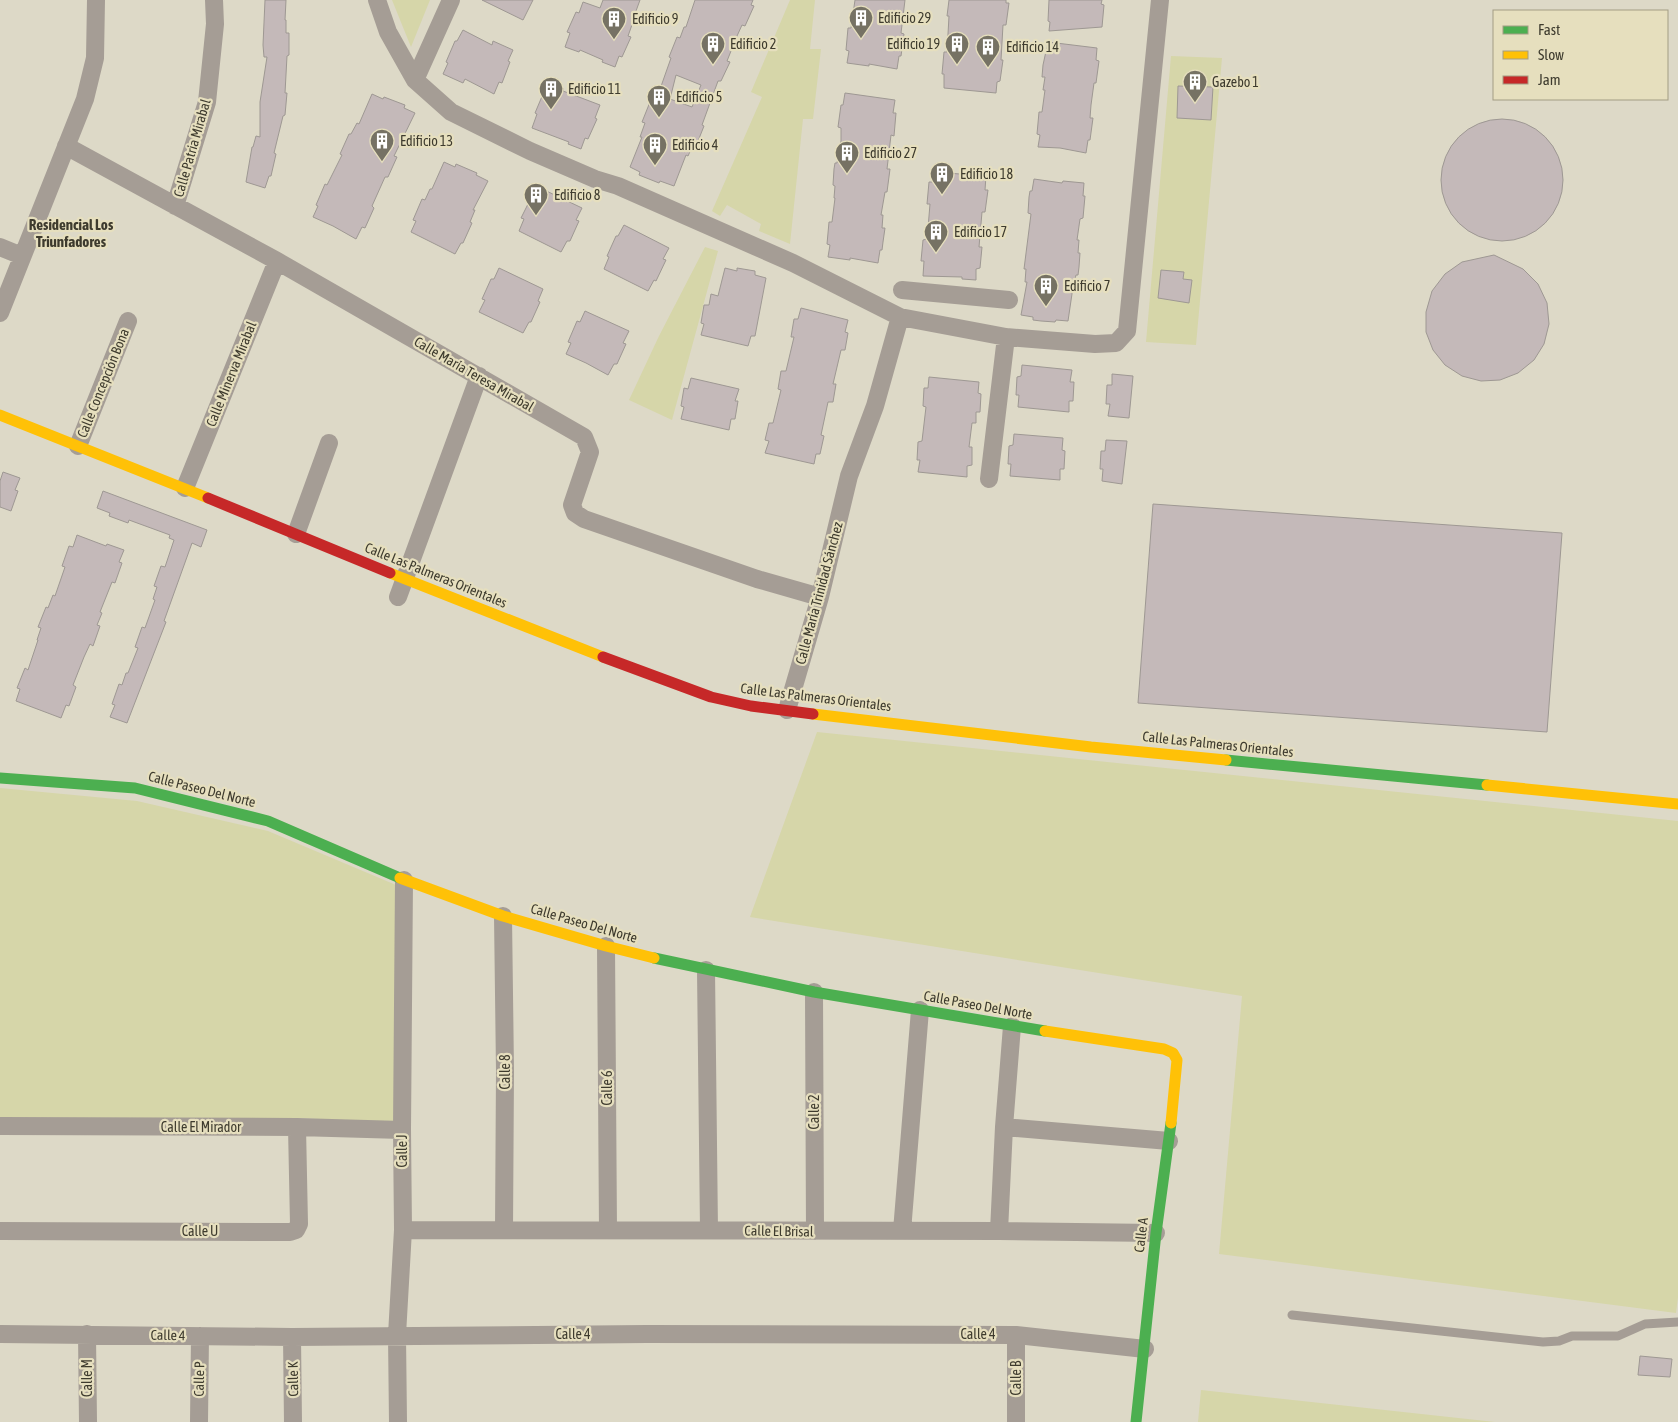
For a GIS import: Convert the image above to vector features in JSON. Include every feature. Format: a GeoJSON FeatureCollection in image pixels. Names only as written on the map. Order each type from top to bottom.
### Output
{"type":"FeatureCollection","features":[{"type":"Feature","properties":{"kind":"street"},"geometry":{"type":"LineString","coordinates":[[0,314],[85,98],[95,58],[96,0]]}},
{"type":"Feature","properties":{"kind":"street","name":"Calle Patria Mirabal"},"geometry":{"type":"LineString","coordinates":[[175,206],[207,102],[215,24],[214,0]]}},
{"type":"Feature","properties":{"kind":"street"},"geometry":{"type":"LineString","coordinates":[[377,0],[388,32],[415,80],[451,112],[530,152],[595,179],[618,186],[793,263],[900,317],[1006,337],[1095,344],[1116,343],[1127,331],[1160,0]]}},
{"type":"Feature","properties":{"kind":"street"},"geometry":{"type":"LineString","coordinates":[[415,80],[451,0]]}},
{"type":"Feature","properties":{"kind":"street","name":"Calle María Teresa Mirabal"},"geometry":{"type":"LineString","coordinates":[[66,146],[277,261],[584,437],[590,452],[572,506],[575,513],[584,519],[738,572],[820,597]]}},
{"type":"Feature","properties":{"kind":"street"},"geometry":{"type":"LineString","coordinates":[[0,247],[22,256]]}},
{"type":"Feature","properties":{"kind":"street","name":"Calle Minerva Mirabal"},"geometry":{"type":"LineString","coordinates":[[185,488],[277,261]]}},
{"type":"Feature","properties":{"kind":"street"},"geometry":{"type":"LineString","coordinates":[[902,290],[1009,300]]}},
{"type":"Feature","properties":{"kind":"street","name":"Calle María Trinidad Sánchez"},"geometry":{"type":"LineString","coordinates":[[787,710],[820,597],[848,476],[878,398],[900,317]]}},
{"type":"Feature","properties":{"kind":"street","name":"Calle Concepción Bona"},"geometry":{"type":"LineString","coordinates":[[78,446],[128,321]]}},
{"type":"Feature","properties":{"kind":"street"},"geometry":{"type":"LineString","coordinates":[[989,479],[1006,337]]}},
{"type":"Feature","properties":{"kind":"street"},"geometry":{"type":"LineString","coordinates":[[398,597],[479,376]]}},
{"type":"Feature","properties":{"kind":"street","name":"Calle Las Palmeras Orientales"},"geometry":{"type":"LineString","coordinates":[[0,415],[185,488],[405,579],[711,697],[750,706],[1091,747],[1678,804]]}},
{"type":"Feature","properties":{"kind":"street"},"geometry":{"type":"LineString","coordinates":[[296,534],[329,443]]}},
{"type":"Feature","properties":{"kind":"street","name":"Calle Paseo Del Norte"},"geometry":{"type":"LineString","coordinates":[[0,778],[135,788],[268,821],[404,880],[503,916],[606,946],[706,970],[814,992],[1012,1026],[1164,1049],[1173,1054]]}},
{"type":"Feature","properties":{"kind":"street","name":"Calle J"},"geometry":{"type":"LineString","coordinates":[[398,1422],[397,1335],[403,1230],[404,880]]}},
{"type":"Feature","properties":{"kind":"street","name":"Calle 8"},"geometry":{"type":"LineString","coordinates":[[503,916],[505,1071],[504,1229]]}},
{"type":"Feature","properties":{"kind":"street","name":"Calle 6"},"geometry":{"type":"LineString","coordinates":[[606,946],[608,1230]]}},
{"type":"Feature","properties":{"kind":"street"},"geometry":{"type":"LineString","coordinates":[[706,970],[709,1230]]}},
{"type":"Feature","properties":{"kind":"street","name":"Calle 2"},"geometry":{"type":"LineString","coordinates":[[814,992],[815,1231]]}},
{"type":"Feature","properties":{"kind":"street"},"geometry":{"type":"LineString","coordinates":[[902,1232],[920,1010]]}},
{"type":"Feature","properties":{"kind":"street"},"geometry":{"type":"LineString","coordinates":[[998,1231],[1012,1026]]}},
{"type":"Feature","properties":{"kind":"street","name":"Calle A"},"geometry":{"type":"LineString","coordinates":[[1136,1422],[1156,1233],[1169,1141],[1177,1060],[1173,1054]]}},
{"type":"Feature","properties":{"kind":"street","name":"Calle El Mirador"},"geometry":{"type":"LineString","coordinates":[[0,1126],[297,1127],[402,1130]]}},
{"type":"Feature","properties":{"kind":"street","name":"Calle U"},"geometry":{"type":"LineString","coordinates":[[0,1231],[290,1232],[296,1230],[299,1224],[297,1127]]}},
{"type":"Feature","properties":{"kind":"street"},"geometry":{"type":"LineString","coordinates":[[1004,1127],[1169,1141]]}},
{"type":"Feature","properties":{"kind":"street","name":"Calle El Brisal"},"geometry":{"type":"LineString","coordinates":[[403,1230],[1156,1233]]}},
{"type":"Feature","properties":{"kind":"street","name":"Calle 4"},"geometry":{"type":"LineString","coordinates":[[0,1334],[292,1337],[734,1333],[1016,1335],[1145,1349]]}},
{"type":"Feature","properties":{"kind":"street","name":"Calle M"},"geometry":{"type":"LineString","coordinates":[[87,1334],[88,1422]]}},
{"type":"Feature","properties":{"kind":"street","name":"Calle B"},"geometry":{"type":"LineString","coordinates":[[1016,1335],[1016,1422]]}},
{"type":"Feature","properties":{"kind":"street","name":"Calle P"},"geometry":{"type":"LineString","coordinates":[[198,1422],[200,1336]]}},
{"type":"Feature","properties":{"kind":"street","name":"Calle K"},"geometry":{"type":"LineString","coordinates":[[292,1337],[293,1422]]}},
{"type":"Feature","properties":{"kind":"lane"},"geometry":{"type":"LineString","coordinates":[[1292,1315],[1543,1342],[1572,1336],[1618,1336],[1644,1324],[1678,1322]]}},
{"type":"Feature","properties":{"kind":"green space"},"geometry":{"type":"Polygon","coordinates":[[[392,0],[430,0],[411,47],[392,0]]]}},
{"type":"Feature","properties":{"kind":"green space"},"geometry":{"type":"Polygon","coordinates":[[[790,0],[815,0],[810,49],[821,49],[813,119],[803,119],[790,244],[759,231],[761,224],[727,205],[720,216],[712,211],[762,97],[751,92],[790,0]]]}},
{"type":"Feature","properties":{"kind":"green space"},"geometry":{"type":"Polygon","coordinates":[[[1171,56],[1222,58],[1196,345],[1146,342],[1171,56]]]}},
{"type":"Feature","properties":{"kind":"green space"},"geometry":{"type":"Polygon","coordinates":[[[705,247],[718,251],[672,420],[629,400],[659,336],[705,247]]]}},
{"type":"Feature","properties":{"kind":"green space"},"geometry":{"type":"Polygon","coordinates":[[[817,732],[1678,821],[1678,1297],[1676,1313],[1219,1254],[1242,996],[750,917],[817,732]]]}},
{"type":"Feature","properties":{"kind":"green space"},"geometry":{"type":"Polygon","coordinates":[[[0,788],[137,801],[268,831],[396,885],[394,1123],[298,1118],[0,1119],[0,788]]]}},
{"type":"Feature","properties":{"kind":"green space"},"geometry":{"type":"Polygon","coordinates":[[[1201,1390],[1495,1422],[1198,1422],[1201,1390]]]}},
{"type":"Feature","properties":{"kind":"building"},"geometry":{"type":"Polygon","coordinates":[[[265,0],[286,0],[285,20],[286,33],[289,33],[289,55],[287,56],[285,115],[283,116],[274,153],[276,154],[271,176],[269,176],[265,188],[246,182],[252,147],[256,136],[260,137],[260,102],[267,57],[264,57],[263,45],[265,0]]]}},
{"type":"Feature","properties":{"kind":"building"},"geometry":{"type":"Polygon","coordinates":[[[482,0],[533,0],[523,20],[482,0]]]}},
{"type":"Feature","properties":{"kind":"building"},"geometry":{"type":"Polygon","coordinates":[[[603,0],[640,0],[628,36],[631,37],[622,57],[619,56],[615,67],[580,50],[579,52],[565,47],[570,33],[567,32],[576,12],[579,13],[583,2],[600,8],[603,0]]]}},
{"type":"Feature","properties":{"kind":"building"},"geometry":{"type":"Polygon","coordinates":[[[695,0],[753,0],[751,5],[754,6],[745,26],[742,25],[727,61],[730,62],[721,81],[718,81],[696,146],[693,145],[688,156],[686,155],[674,186],[660,181],[659,183],[639,175],[640,172],[630,167],[642,137],[640,137],[645,123],[642,122],[650,102],[654,103],[677,37],[680,38],[684,27],[686,27],[695,0]],[[676,75],[670,99],[692,107],[701,85],[676,75]]]}},
{"type":"Feature","properties":{"kind":"building"},"geometry":{"type":"Polygon","coordinates":[[[855,0],[905,0],[901,33],[904,34],[897,69],[869,64],[869,66],[847,63],[849,51],[846,50],[848,28],[851,28],[855,0]]]}},
{"type":"Feature","properties":{"kind":"building"},"geometry":{"type":"Polygon","coordinates":[[[949,0],[1006,0],[1006,3],[1009,3],[1006,25],[1003,25],[1001,60],[1003,60],[996,93],[944,88],[944,74],[942,74],[944,52],[947,52],[949,0]]]}},
{"type":"Feature","properties":{"kind":"building"},"geometry":{"type":"Polygon","coordinates":[[[1049,0],[1102,0],[1101,4],[1104,5],[1102,27],[1049,31],[1049,0]]]}},
{"type":"Feature","properties":{"kind":"building"},"geometry":{"type":"Polygon","coordinates":[[[463,30],[492,45],[493,41],[513,50],[502,83],[499,82],[494,94],[465,79],[463,83],[443,74],[455,41],[457,41],[463,30]]]}},
{"type":"Feature","properties":{"kind":"building"},"geometry":{"type":"Polygon","coordinates":[[[1048,42],[1097,48],[1096,60],[1099,61],[1091,105],[1090,118],[1093,118],[1090,140],[1088,140],[1086,153],[1060,148],[1038,147],[1040,135],[1037,134],[1039,112],[1042,112],[1045,90],[1043,90],[1045,77],[1042,77],[1043,65],[1048,42]]]}},
{"type":"Feature","properties":{"kind":"building"},"geometry":{"type":"Polygon","coordinates":[[[551,83],[563,88],[563,91],[600,105],[595,118],[597,119],[588,139],[585,138],[581,149],[568,144],[569,142],[532,128],[537,114],[535,113],[543,94],[546,94],[551,83]]]}},
{"type":"Feature","properties":{"kind":"building","name":"Gazebo 1"},"geometry":{"type":"Polygon","coordinates":[[[1178,86],[1213,87],[1211,120],[1177,118],[1178,86]]]}},
{"type":"Feature","properties":{"kind":"building"},"geometry":{"type":"Polygon","coordinates":[[[845,93],[895,100],[893,113],[896,113],[894,136],[891,135],[887,169],[890,169],[881,215],[883,215],[882,228],[885,228],[878,263],[850,258],[850,260],[828,257],[830,245],[827,244],[829,222],[832,222],[835,198],[835,186],[833,185],[834,169],[841,141],[841,128],[838,127],[845,93]]]}},
{"type":"Feature","properties":{"kind":"building"},"geometry":{"type":"Polygon","coordinates":[[[372,94],[405,105],[404,108],[415,113],[394,156],[397,157],[388,177],[385,177],[372,206],[374,208],[365,228],[362,227],[356,239],[313,217],[325,184],[327,185],[342,155],[340,154],[349,134],[351,134],[357,123],[359,124],[372,94]]]}},
{"type":"Feature","properties":{"kind":"building"},"geometry":{"type":"Polygon","coordinates":[[[1502,119],[1526,123],[1545,137],[1559,156],[1563,180],[1559,204],[1545,223],[1526,237],[1502,241],[1478,237],[1459,223],[1445,204],[1441,180],[1445,156],[1459,137],[1478,123],[1502,119]]]}},
{"type":"Feature","properties":{"kind":"building"},"geometry":{"type":"Polygon","coordinates":[[[444,162],[455,167],[456,164],[477,173],[476,175],[488,181],[473,210],[475,210],[470,222],[472,223],[463,243],[461,243],[455,254],[411,232],[416,221],[413,220],[422,199],[425,200],[430,189],[432,189],[444,162]]]}},
{"type":"Feature","properties":{"kind":"building"},"geometry":{"type":"Polygon","coordinates":[[[933,170],[986,176],[985,190],[988,190],[985,212],[982,212],[979,247],[982,247],[980,268],[976,269],[976,280],[962,279],[962,277],[923,276],[924,261],[921,261],[923,240],[927,239],[930,204],[927,204],[929,182],[933,182],[933,170]]]}},
{"type":"Feature","properties":{"kind":"building"},"geometry":{"type":"Polygon","coordinates":[[[1034,179],[1062,183],[1063,181],[1084,183],[1083,218],[1080,219],[1077,240],[1079,240],[1078,253],[1080,253],[1079,267],[1073,287],[1068,321],[1033,320],[1033,317],[1021,315],[1027,282],[1025,282],[1026,269],[1024,269],[1031,214],[1028,213],[1029,197],[1034,179]]]}},
{"type":"Feature","properties":{"kind":"building"},"geometry":{"type":"Polygon","coordinates":[[[538,187],[582,208],[576,220],[579,221],[570,241],[567,241],[561,252],[519,231],[524,219],[521,218],[538,187]]]}},
{"type":"Feature","properties":{"kind":"building"},"geometry":{"type":"Polygon","coordinates":[[[624,225],[669,248],[663,259],[666,260],[656,281],[654,280],[648,291],[604,269],[609,257],[607,256],[616,236],[618,236],[624,225]]]}},
{"type":"Feature","properties":{"kind":"building"},"geometry":{"type":"Polygon","coordinates":[[[1494,255],[1523,269],[1538,284],[1547,303],[1549,324],[1544,344],[1534,360],[1518,373],[1500,380],[1481,381],[1462,376],[1445,365],[1433,350],[1426,332],[1426,312],[1432,291],[1445,274],[1462,262],[1494,255]]]}},
{"type":"Feature","properties":{"kind":"building"},"geometry":{"type":"Polygon","coordinates":[[[499,268],[543,289],[538,301],[540,302],[531,322],[529,322],[523,333],[479,312],[485,300],[482,299],[491,279],[494,279],[499,268]]]}},
{"type":"Feature","properties":{"kind":"building"},"geometry":{"type":"Polygon","coordinates":[[[725,268],[737,271],[737,268],[755,271],[755,275],[766,278],[755,336],[751,336],[748,346],[701,335],[704,324],[701,323],[704,305],[709,305],[711,294],[718,296],[725,268]]]}},
{"type":"Feature","properties":{"kind":"building"},"geometry":{"type":"Polygon","coordinates":[[[1161,270],[1184,272],[1183,279],[1192,280],[1189,303],[1158,298],[1161,270]]]}},
{"type":"Feature","properties":{"kind":"building"},"geometry":{"type":"Polygon","coordinates":[[[801,308],[848,320],[845,332],[848,333],[845,350],[841,350],[833,384],[836,384],[833,402],[828,402],[821,435],[824,436],[820,454],[816,454],[814,464],[765,453],[769,441],[765,440],[769,423],[773,423],[781,390],[778,389],[781,371],[786,371],[794,337],[791,337],[794,319],[798,319],[801,308]]]}},
{"type":"Feature","properties":{"kind":"building"},"geometry":{"type":"Polygon","coordinates":[[[585,311],[629,331],[623,343],[626,344],[617,364],[614,364],[608,375],[566,354],[571,343],[568,342],[577,321],[580,322],[585,311]]]}},
{"type":"Feature","properties":{"kind":"building"},"geometry":{"type":"Polygon","coordinates":[[[1022,365],[1072,370],[1070,382],[1074,382],[1073,401],[1069,401],[1069,412],[1018,407],[1019,395],[1016,395],[1017,377],[1021,376],[1022,365]]]}},
{"type":"Feature","properties":{"kind":"building"},"geometry":{"type":"Polygon","coordinates":[[[1112,374],[1133,376],[1129,418],[1108,416],[1110,404],[1106,404],[1107,385],[1112,385],[1112,374]]]}},
{"type":"Feature","properties":{"kind":"building"},"geometry":{"type":"Polygon","coordinates":[[[929,377],[979,382],[978,393],[981,394],[980,412],[976,412],[976,423],[972,423],[969,447],[972,447],[972,465],[967,466],[967,477],[918,472],[920,460],[917,460],[918,442],[922,441],[926,407],[923,406],[924,388],[928,388],[929,377]]]}},
{"type":"Feature","properties":{"kind":"building"},"geometry":{"type":"Polygon","coordinates":[[[691,378],[739,389],[735,401],[738,401],[735,419],[731,419],[729,430],[681,419],[684,407],[681,406],[684,388],[688,389],[691,378]]]}},
{"type":"Feature","properties":{"kind":"building"},"geometry":{"type":"Polygon","coordinates":[[[1014,434],[1063,438],[1062,450],[1065,451],[1064,469],[1060,469],[1060,480],[1010,476],[1011,464],[1008,464],[1009,446],[1013,445],[1014,434]]]}},
{"type":"Feature","properties":{"kind":"building"},"geometry":{"type":"Polygon","coordinates":[[[1106,440],[1127,441],[1122,484],[1102,481],[1103,469],[1100,469],[1101,451],[1105,451],[1106,440]]]}},
{"type":"Feature","properties":{"kind":"building"},"geometry":{"type":"Polygon","coordinates":[[[3,472],[20,478],[15,490],[18,491],[11,511],[0,507],[0,481],[3,472]]]}},
{"type":"Feature","properties":{"kind":"building"},"geometry":{"type":"Polygon","coordinates":[[[103,491],[207,530],[201,547],[192,543],[164,621],[166,622],[127,723],[110,717],[115,705],[112,704],[119,684],[122,685],[138,648],[135,647],[142,627],[145,628],[155,600],[153,599],[157,587],[154,586],[161,566],[165,567],[174,540],[169,538],[170,535],[129,520],[128,523],[109,516],[110,513],[97,508],[103,491]]]}},
{"type":"Feature","properties":{"kind":"building"},"geometry":{"type":"Polygon","coordinates":[[[1153,504],[1562,533],[1547,732],[1138,703],[1153,504]]]}},
{"type":"Feature","properties":{"kind":"building"},"geometry":{"type":"Polygon","coordinates":[[[77,535],[106,546],[107,544],[124,550],[119,562],[122,563],[115,583],[112,582],[100,612],[102,613],[97,625],[100,626],[93,646],[90,644],[84,657],[73,685],[76,687],[69,706],[66,705],[61,718],[16,701],[20,689],[17,688],[25,668],[28,670],[41,628],[38,627],[46,607],[48,608],[53,595],[55,596],[65,567],[62,566],[69,546],[73,547],[77,535]]]}},
{"type":"Feature","properties":{"kind":"building"},"geometry":{"type":"Polygon","coordinates":[[[1640,1356],[1672,1359],[1670,1377],[1638,1375],[1640,1356]]]}},
{"type":"Feature","properties":{"kind":"traffic: fast"},"geometry":{"type":"LineString","coordinates":[[1226,760],[1487,785]]}},
{"type":"Feature","properties":{"kind":"traffic: fast"},"geometry":{"type":"LineString","coordinates":[[0,778],[135,788],[268,821],[400,878]]}},
{"type":"Feature","properties":{"kind":"traffic: fast"},"geometry":{"type":"LineString","coordinates":[[654,958],[814,992],[1045,1031]]}},
{"type":"Feature","properties":{"kind":"traffic: fast"},"geometry":{"type":"LineString","coordinates":[[1136,1422],[1156,1233],[1171,1123]]}},
{"type":"Feature","properties":{"kind":"traffic: slow"},"geometry":{"type":"LineString","coordinates":[[0,415],[208,498]]}},
{"type":"Feature","properties":{"kind":"traffic: slow"},"geometry":{"type":"LineString","coordinates":[[390,573],[603,657]]}},
{"type":"Feature","properties":{"kind":"traffic: slow"},"geometry":{"type":"LineString","coordinates":[[813,714],[1091,747],[1226,760]]}},
{"type":"Feature","properties":{"kind":"traffic: slow"},"geometry":{"type":"LineString","coordinates":[[1487,785],[1678,804]]}},
{"type":"Feature","properties":{"kind":"traffic: slow"},"geometry":{"type":"LineString","coordinates":[[400,878],[503,916],[654,958]]}},
{"type":"Feature","properties":{"kind":"traffic: slow"},"geometry":{"type":"LineString","coordinates":[[1045,1031],[1164,1049],[1173,1053],[1177,1060],[1171,1123]]}},
{"type":"Feature","properties":{"kind":"traffic: jam"},"geometry":{"type":"LineString","coordinates":[[208,498],[390,573]]}},
{"type":"Feature","properties":{"kind":"traffic: jam"},"geometry":{"type":"LineString","coordinates":[[603,657],[711,697],[751,706],[813,714]]}},
{"type":"Feature","properties":{"kind":"place","name":"Edificio 29"},"geometry":{"type":"Point","coordinates":[861,39]}},
{"type":"Feature","properties":{"kind":"place","name":"Edificio 9"},"geometry":{"type":"Point","coordinates":[614,40]}},
{"type":"Feature","properties":{"kind":"place","name":"Edificio 2"},"geometry":{"type":"Point","coordinates":[713,65]}},
{"type":"Feature","properties":{"kind":"place","name":"Edificio 19"},"geometry":{"type":"Point","coordinates":[957,65]}},
{"type":"Feature","properties":{"kind":"place","name":"Edificio 14"},"geometry":{"type":"Point","coordinates":[988,68]}},
{"type":"Feature","properties":{"kind":"place","name":"Gazebo 1"},"geometry":{"type":"Point","coordinates":[1195,103]}},
{"type":"Feature","properties":{"kind":"place","name":"Edificio 11"},"geometry":{"type":"Point","coordinates":[551,110]}},
{"type":"Feature","properties":{"kind":"place","name":"Edificio 5"},"geometry":{"type":"Point","coordinates":[659,118]}},
{"type":"Feature","properties":{"kind":"place","name":"Edificio 13"},"geometry":{"type":"Point","coordinates":[382,162]}},
{"type":"Feature","properties":{"kind":"place","name":"Edificio 4"},"geometry":{"type":"Point","coordinates":[655,166]}},
{"type":"Feature","properties":{"kind":"place","name":"Edificio 27"},"geometry":{"type":"Point","coordinates":[847,174]}},
{"type":"Feature","properties":{"kind":"place","name":"Edificio 18"},"geometry":{"type":"Point","coordinates":[942,195]}},
{"type":"Feature","properties":{"kind":"place","name":"Edificio 8"},"geometry":{"type":"Point","coordinates":[536,216]}},
{"type":"Feature","properties":{"kind":"place","name":"Edificio 17"},"geometry":{"type":"Point","coordinates":[936,253]}},
{"type":"Feature","properties":{"kind":"place","name":"Edificio 7"},"geometry":{"type":"Point","coordinates":[1046,307]}},
{"type":"Feature","properties":{"kind":"district","name":"Residencial Los Triunfadores"},"geometry":{"type":"Point","coordinates":[71,234]}}]}
